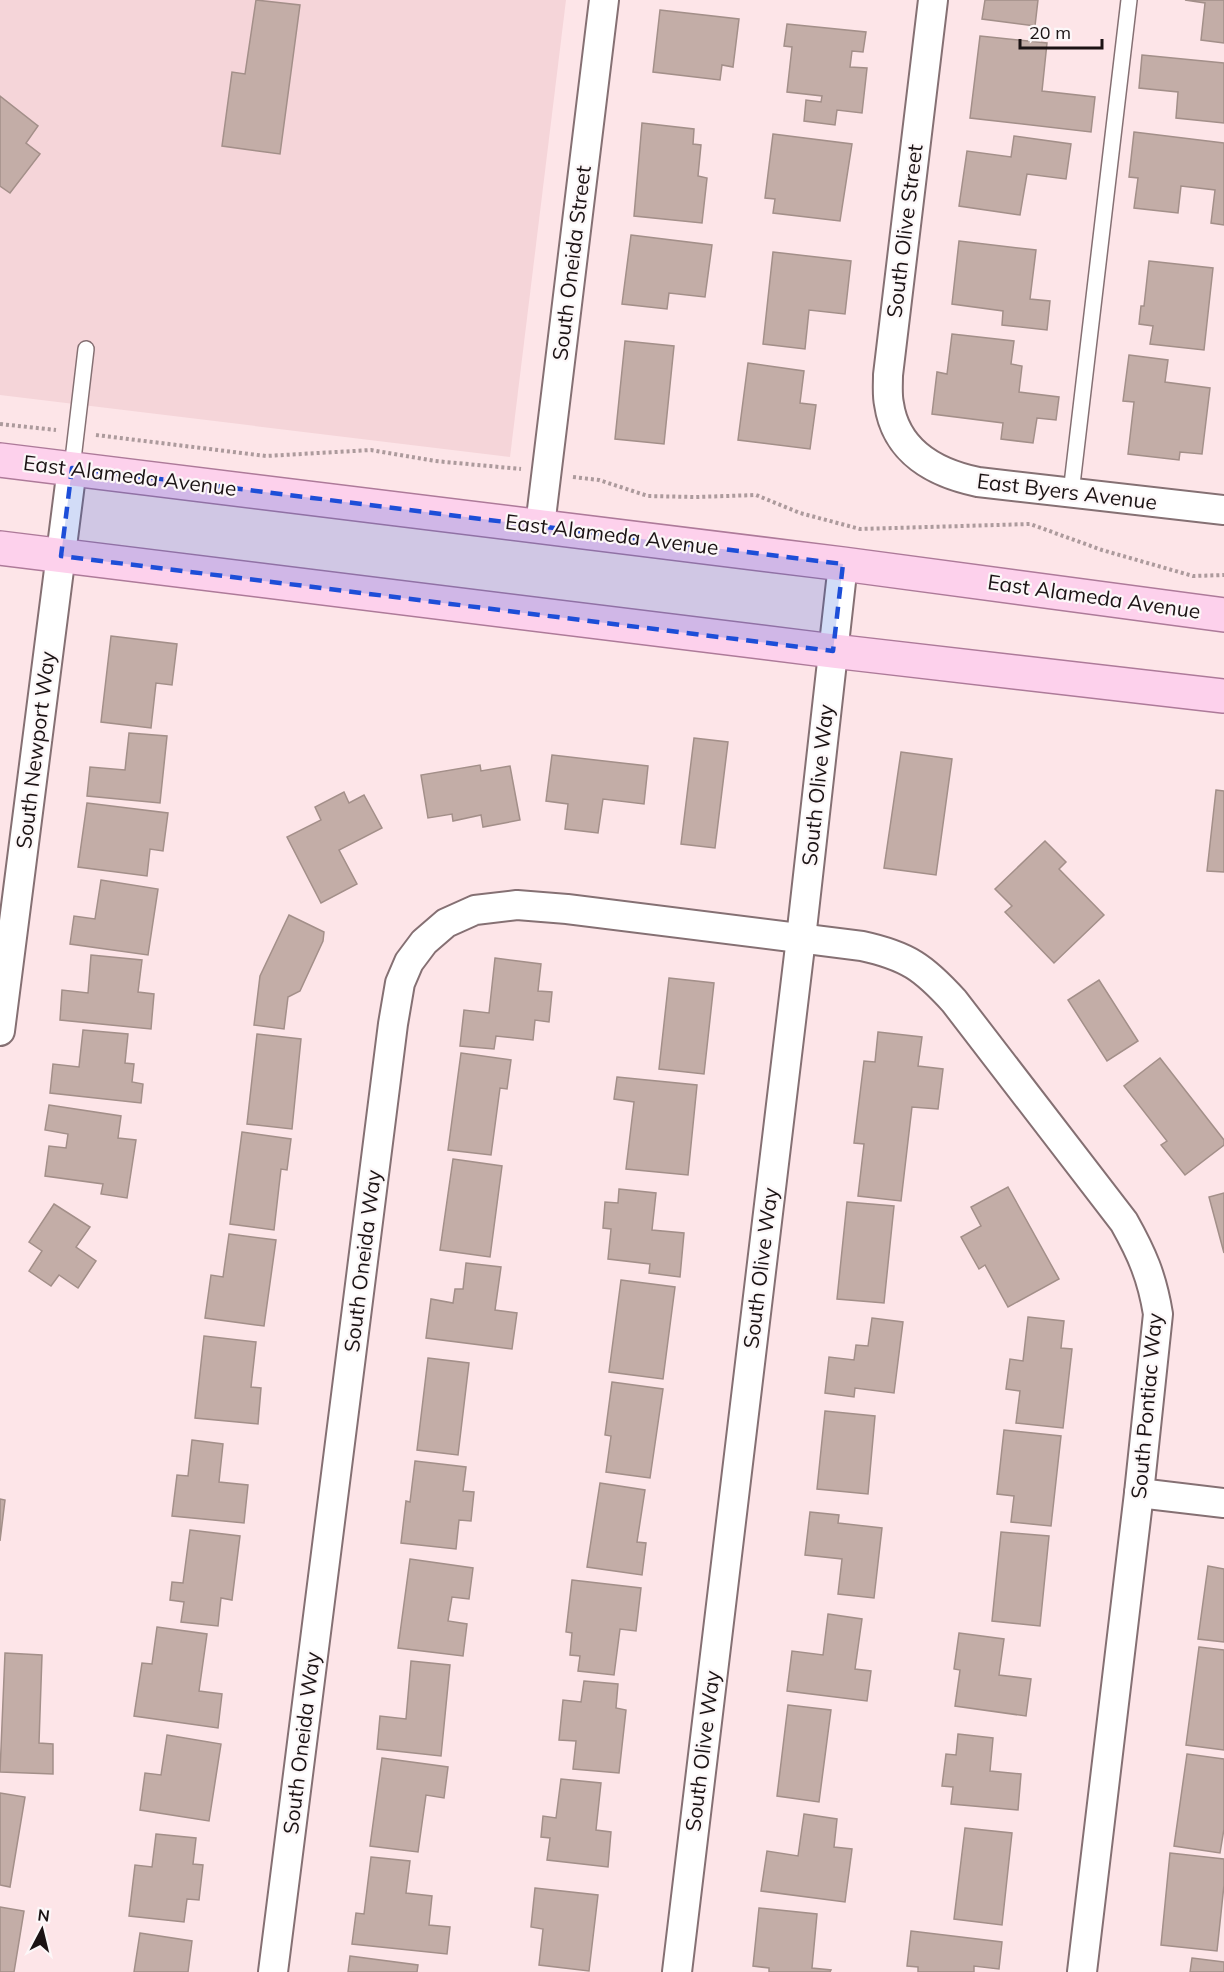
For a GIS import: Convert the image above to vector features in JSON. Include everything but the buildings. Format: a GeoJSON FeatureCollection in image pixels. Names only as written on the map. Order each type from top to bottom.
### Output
{"type":"FeatureCollection","features":[{"type":"Feature","properties":{"kind":"main road","name":"East Alameda Avenue"},"geometry":{"type":"LineString","coordinates":[[0,460],[843,564],[1224,615]]}},
{"type":"Feature","properties":{"kind":"main road"},"geometry":{"type":"LineString","coordinates":[[0,548],[833,651],[1224,696]]}},
{"type":"Feature","properties":{"kind":"street","name":"South Oneida Street"},"geometry":{"type":"LineString","coordinates":[[540,526],[604,0]]}},
{"type":"Feature","properties":{"kind":"street","name":"South Olive Street"},"geometry":{"type":"LineString","coordinates":[[916,456],[895,426],[888,404],[888,375],[933,0]]}},
{"type":"Feature","properties":{"kind":"street","name":"East Byers Avenue"},"geometry":{"type":"LineString","coordinates":[[916,456],[940,471],[978,482],[1224,510]]}},
{"type":"Feature","properties":{"kind":"street","name":"South Newport Way"},"geometry":{"type":"LineString","coordinates":[[0,1031],[72,468]]}},
{"type":"Feature","properties":{"kind":"street","name":"South Olive Way"},"geometry":{"type":"LineString","coordinates":[[677,1972],[801,939],[843,564]]}},
{"type":"Feature","properties":{"kind":"street","name":"South Oneida Way"},"geometry":{"type":"LineString","coordinates":[[273,1972],[393,1024],[400,983],[409,962],[424,942],[446,923],[475,910],[517,905],[567,909],[801,939]]}},
{"type":"Feature","properties":{"kind":"street","name":"South Pontiac Way"},"geometry":{"type":"LineString","coordinates":[[801,939],[862,946],[890,952],[927,973],[954,1002],[1124,1221],[1141,1252],[1153,1286],[1158,1314],[1082,1972]]}},
{"type":"Feature","properties":{"kind":"street"},"geometry":{"type":"LineString","coordinates":[[1139,1492],[1224,1503]]}},
{"type":"Feature","properties":{"kind":"lane"},"geometry":{"type":"LineString","coordinates":[[1071,493],[1129,0]]}},
{"type":"Feature","properties":{"kind":"lane"},"geometry":{"type":"LineString","coordinates":[[72,468],[86,349]]}},
{"type":"Feature","properties":{"kind":"path"},"geometry":{"type":"LineString","coordinates":[[0,424],[266,456],[371,450],[435,461],[518,469]]}},
{"type":"Feature","properties":{"kind":"path"},"geometry":{"type":"LineString","coordinates":[[568,476],[599,480],[648,496],[756,495],[800,513],[860,529],[1030,524],[1102,550],[1193,576],[1224,576]]}},
{"type":"Feature","properties":{"kind":"highlighted area"},"geometry":{"type":"Polygon","coordinates":[[[72,468],[843,564],[833,651],[61,556],[72,468]]]}},
{"type":"Feature","properties":{"kind":"shaded area"},"geometry":{"type":"Polygon","coordinates":[[[0,0],[566,0],[510,457],[0,395],[0,0]]]}}]}
